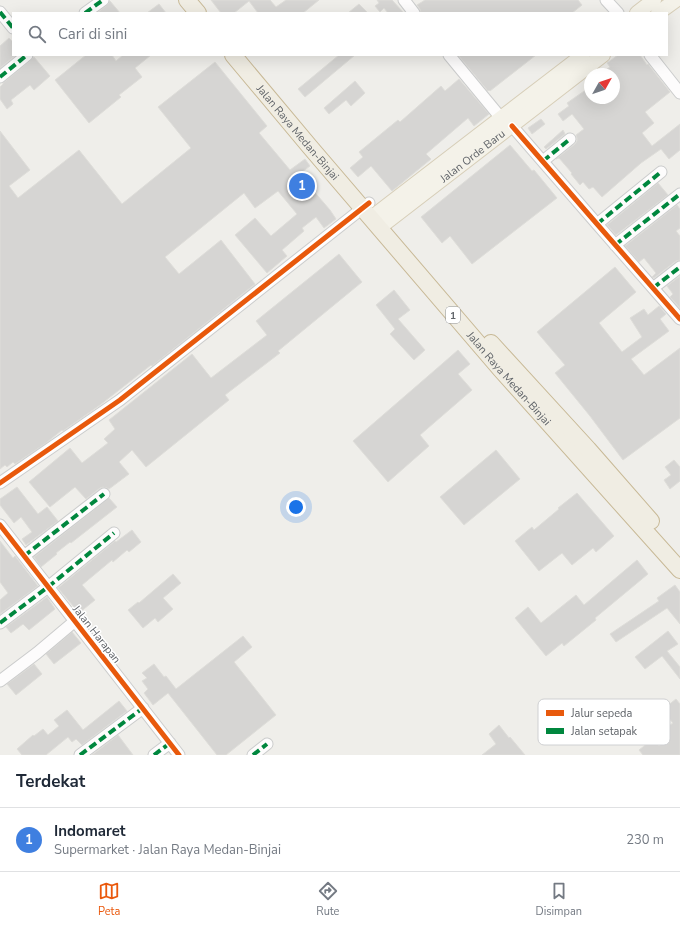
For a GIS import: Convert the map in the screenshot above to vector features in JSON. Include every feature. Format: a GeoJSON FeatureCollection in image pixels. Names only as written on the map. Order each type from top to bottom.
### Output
{"type":"FeatureCollection","features":[{"type":"Feature","properties":{"kind":"highway"},"geometry":{"type":"LineString","coordinates":[[187,0],[197,12]]}},
{"type":"Feature","properties":{"kind":"highway"},"geometry":{"type":"LineString","coordinates":[[199,0],[209,12]]}},
{"type":"Feature","properties":{"kind":"highway","name":"Jalan Raya Medan-Binjai"},"geometry":{"type":"LineString","coordinates":[[234,56],[374,216],[588,448],[680,555]]}},
{"type":"Feature","properties":{"kind":"highway","name":"Jalan Raya Medan-Binjai"},"geometry":{"type":"LineString","coordinates":[[245,56],[506,376],[680,570]]}},
{"type":"Feature","properties":{"kind":"main road"},"geometry":{"type":"LineString","coordinates":[[638,12],[654,0]]}},
{"type":"Feature","properties":{"kind":"main road"},"geometry":{"type":"LineString","coordinates":[[659,12],[676,0]]}},
{"type":"Feature","properties":{"kind":"main road","name":"Jalan Orde Baru"},"geometry":{"type":"LineString","coordinates":[[506,122],[582,56]]}},
{"type":"Feature","properties":{"kind":"main road","name":"Jalan Orde Baru"},"geometry":{"type":"LineString","coordinates":[[374,216],[506,122],[603,56]]}},
{"type":"Feature","properties":{"kind":"street"},"geometry":{"type":"LineString","coordinates":[[86,12],[103,0]]}},
{"type":"Feature","properties":{"kind":"street"},"geometry":{"type":"LineString","coordinates":[[404,0],[413,12]]}},
{"type":"Feature","properties":{"kind":"street"},"geometry":{"type":"LineString","coordinates":[[606,0],[617,12]]}},
{"type":"Feature","properties":{"kind":"street"},"geometry":{"type":"LineString","coordinates":[[0,12],[12,27]]}},
{"type":"Feature","properties":{"kind":"street"},"geometry":{"type":"LineString","coordinates":[[0,77],[26,56]]}},
{"type":"Feature","properties":{"kind":"street"},"geometry":{"type":"LineString","coordinates":[[450,56],[506,122],[543,161],[680,319]]}},
{"type":"Feature","properties":{"kind":"street"},"geometry":{"type":"LineString","coordinates":[[651,56],[680,93]]}},
{"type":"Feature","properties":{"kind":"street"},"geometry":{"type":"LineString","coordinates":[[543,161],[570,139]]}},
{"type":"Feature","properties":{"kind":"street"},"geometry":{"type":"LineString","coordinates":[[597,224],[661,172]]}},
{"type":"Feature","properties":{"kind":"street"},"geometry":{"type":"LineString","coordinates":[[615,245],[680,194]]}},
{"type":"Feature","properties":{"kind":"street"},"geometry":{"type":"LineString","coordinates":[[0,483],[120,400],[374,216]]}},
{"type":"Feature","properties":{"kind":"street"},"geometry":{"type":"LineString","coordinates":[[653,288],[680,267]]}},
{"type":"Feature","properties":{"kind":"street"},"geometry":{"type":"LineString","coordinates":[[24,556],[104,494]]}},
{"type":"Feature","properties":{"kind":"street","name":"Jalan Harapan"},"geometry":{"type":"LineString","coordinates":[[0,525],[179,755]]}},
{"type":"Feature","properties":{"kind":"street"},"geometry":{"type":"LineString","coordinates":[[0,623],[48,587],[114,533]]}},
{"type":"Feature","properties":{"kind":"street"},"geometry":{"type":"LineString","coordinates":[[0,681],[37,653],[75,621]]}},
{"type":"Feature","properties":{"kind":"street"},"geometry":{"type":"LineString","coordinates":[[80,755],[143,708]]}},
{"type":"Feature","properties":{"kind":"street"},"geometry":{"type":"LineString","coordinates":[[154,755],[170,744]]}},
{"type":"Feature","properties":{"kind":"street"},"geometry":{"type":"LineString","coordinates":[[254,755],[267,744]]}},
{"type":"Feature","properties":{"kind":"building"},"geometry":{"type":"Polygon","coordinates":[[[211,0],[270,0],[276,7],[286,0],[319,0],[304,12],[257,12],[249,1],[235,12],[220,12],[211,0]]]}},
{"type":"Feature","properties":{"kind":"building"},"geometry":{"type":"Polygon","coordinates":[[[377,0],[392,0],[403,12],[387,12],[384,8],[380,12],[375,6],[379,3],[377,0]]]}},
{"type":"Feature","properties":{"kind":"building"},"geometry":{"type":"Polygon","coordinates":[[[425,0],[578,0],[582,5],[573,12],[421,12],[417,5],[425,0]]]}},
{"type":"Feature","properties":{"kind":"building"},"geometry":{"type":"Polygon","coordinates":[[[110,1],[119,12],[98,12],[110,1]]]}},
{"type":"Feature","properties":{"kind":"building"},"geometry":{"type":"Polygon","coordinates":[[[159,4],[165,12],[148,12],[159,4]]]}},
{"type":"Feature","properties":{"kind":"building"},"geometry":{"type":"Polygon","coordinates":[[[359,4],[367,12],[349,12],[359,4]]]}},
{"type":"Feature","properties":{"kind":"building"},"geometry":{"type":"Polygon","coordinates":[[[9,38],[12,41],[12,56],[15,56],[0,68],[0,46],[9,38]]]}},
{"type":"Feature","properties":{"kind":"building"},"geometry":{"type":"Polygon","coordinates":[[[85,56],[113,56],[116,61],[122,56],[150,56],[135,68],[142,77],[119,95],[121,97],[89,123],[55,80],[85,56]]]}},
{"type":"Feature","properties":{"kind":"building"},"geometry":{"type":"Polygon","coordinates":[[[338,56],[354,56],[305,97],[298,89],[338,56]]]}},
{"type":"Feature","properties":{"kind":"building"},"geometry":{"type":"Polygon","coordinates":[[[459,56],[535,56],[490,91],[488,91],[459,56]]]}},
{"type":"Feature","properties":{"kind":"building"},"geometry":{"type":"Polygon","coordinates":[[[617,56],[641,56],[647,65],[648,64],[670,92],[645,112],[654,123],[642,133],[652,146],[680,124],[680,150],[669,159],[661,149],[641,163],[602,197],[593,187],[589,189],[583,182],[580,185],[559,158],[556,159],[575,144],[577,141],[576,135],[584,129],[572,114],[563,121],[558,114],[569,106],[567,103],[584,91],[584,104],[620,104],[620,68],[609,68],[610,67],[607,63],[617,56]]]}},
{"type":"Feature","properties":{"kind":"building"},"geometry":{"type":"Polygon","coordinates":[[[34,57],[50,76],[34,90],[30,85],[11,100],[13,104],[7,109],[0,99],[0,87],[34,57]]]}},
{"type":"Feature","properties":{"kind":"building"},"geometry":{"type":"Polygon","coordinates":[[[215,62],[267,126],[259,133],[290,170],[305,159],[310,166],[299,174],[336,219],[324,228],[316,217],[302,228],[304,231],[282,250],[287,256],[267,273],[235,235],[255,218],[271,236],[297,214],[278,191],[255,208],[244,193],[165,257],[179,274],[221,240],[255,284],[152,366],[151,365],[100,405],[15,464],[13,462],[7,467],[5,465],[0,469],[0,131],[30,170],[9,186],[18,198],[79,150],[122,204],[191,148],[158,107],[215,62]]]}},
{"type":"Feature","properties":{"kind":"building"},"geometry":{"type":"Polygon","coordinates":[[[459,79],[489,114],[474,126],[468,118],[426,154],[431,159],[392,191],[371,166],[358,177],[350,168],[363,157],[359,152],[398,120],[400,122],[441,86],[445,91],[459,79]]]}},
{"type":"Feature","properties":{"kind":"building"},"geometry":{"type":"Polygon","coordinates":[[[355,81],[365,93],[351,106],[346,100],[329,114],[324,108],[355,81]]]}},
{"type":"Feature","properties":{"kind":"building"},"geometry":{"type":"Polygon","coordinates":[[[541,119],[545,124],[532,134],[528,128],[541,119]]]}},
{"type":"Feature","properties":{"kind":"building"},"geometry":{"type":"Polygon","coordinates":[[[563,130],[565,134],[546,149],[544,147],[563,130]]]}},
{"type":"Feature","properties":{"kind":"building"},"geometry":{"type":"Polygon","coordinates":[[[510,145],[532,171],[534,170],[557,198],[472,264],[450,236],[442,243],[421,217],[510,145]]]}},
{"type":"Feature","properties":{"kind":"building"},"geometry":{"type":"Polygon","coordinates":[[[658,183],[668,195],[616,235],[607,225],[658,183]]]}},
{"type":"Feature","properties":{"kind":"building"},"geometry":{"type":"Polygon","coordinates":[[[677,205],[680,209],[680,228],[676,231],[680,236],[680,260],[676,261],[654,278],[652,277],[656,273],[644,258],[639,262],[625,246],[677,205]]]}},
{"type":"Feature","properties":{"kind":"building"},"geometry":{"type":"Polygon","coordinates":[[[339,254],[362,282],[278,351],[280,353],[225,395],[229,400],[146,467],[132,450],[119,462],[129,474],[109,489],[103,487],[100,488],[86,499],[75,487],[50,507],[29,482],[70,448],[82,463],[108,443],[104,439],[115,429],[109,420],[192,354],[211,378],[267,335],[256,321],[339,254]]]}},
{"type":"Feature","properties":{"kind":"building"},"geometry":{"type":"Polygon","coordinates":[[[615,267],[636,292],[599,323],[622,352],[642,337],[630,318],[644,309],[648,315],[659,306],[666,314],[660,319],[669,331],[631,359],[644,375],[680,348],[680,418],[623,460],[555,373],[565,365],[537,332],[615,267]]]}},
{"type":"Feature","properties":{"kind":"building"},"geometry":{"type":"Polygon","coordinates":[[[680,276],[680,308],[670,297],[673,294],[667,286],[680,276]]]}},
{"type":"Feature","properties":{"kind":"building"},"geometry":{"type":"Polygon","coordinates":[[[394,290],[410,310],[398,319],[425,350],[414,360],[390,334],[395,329],[376,305],[394,290]]]}},
{"type":"Feature","properties":{"kind":"building"},"geometry":{"type":"Polygon","coordinates":[[[458,350],[470,364],[458,374],[472,390],[420,435],[429,446],[388,482],[353,441],[458,350]]]}},
{"type":"Feature","properties":{"kind":"building"},"geometry":{"type":"Polygon","coordinates":[[[496,450],[520,479],[464,525],[440,497],[496,450]]]}},
{"type":"Feature","properties":{"kind":"building"},"geometry":{"type":"Polygon","coordinates":[[[674,460],[680,467],[680,481],[670,489],[664,480],[671,475],[665,467],[674,460]]]}},
{"type":"Feature","properties":{"kind":"building"},"geometry":{"type":"Polygon","coordinates":[[[17,487],[38,514],[47,507],[58,521],[26,545],[22,539],[32,532],[21,517],[14,523],[0,505],[0,499],[17,487]]]}},
{"type":"Feature","properties":{"kind":"building"},"geometry":{"type":"Polygon","coordinates":[[[577,493],[614,536],[596,552],[593,548],[572,565],[562,553],[539,571],[515,541],[532,527],[534,530],[577,493]]]}},
{"type":"Feature","properties":{"kind":"building"},"geometry":{"type":"Polygon","coordinates":[[[109,498],[117,507],[56,553],[57,554],[41,567],[34,557],[109,498]]]}},
{"type":"Feature","properties":{"kind":"building"},"geometry":{"type":"Polygon","coordinates":[[[132,530],[141,542],[129,552],[127,550],[113,562],[112,560],[82,585],[95,600],[79,613],[58,588],[115,541],[116,542],[132,530]]]}},
{"type":"Feature","properties":{"kind":"building"},"geometry":{"type":"Polygon","coordinates":[[[0,541],[13,558],[15,556],[38,586],[0,614],[0,600],[8,593],[0,582],[0,541]]]}},
{"type":"Feature","properties":{"kind":"building"},"geometry":{"type":"Polygon","coordinates":[[[637,560],[648,574],[564,646],[562,643],[546,656],[515,618],[528,607],[541,623],[576,595],[584,605],[637,560]]]}},
{"type":"Feature","properties":{"kind":"building"},"geometry":{"type":"Polygon","coordinates":[[[173,574],[181,583],[163,598],[173,609],[158,622],[155,618],[143,628],[128,610],[138,602],[139,603],[173,574]]]}},
{"type":"Feature","properties":{"kind":"building"},"geometry":{"type":"Polygon","coordinates":[[[675,585],[680,592],[680,624],[667,608],[616,642],[610,634],[659,601],[657,598],[675,585]]]}},
{"type":"Feature","properties":{"kind":"building"},"geometry":{"type":"Polygon","coordinates":[[[47,597],[55,609],[29,630],[23,624],[11,633],[6,627],[47,597]]]}},
{"type":"Feature","properties":{"kind":"building"},"geometry":{"type":"Polygon","coordinates":[[[668,631],[678,644],[667,651],[680,667],[680,679],[662,656],[645,669],[635,657],[668,631]]]}},
{"type":"Feature","properties":{"kind":"building"},"geometry":{"type":"Polygon","coordinates":[[[72,632],[81,643],[54,664],[46,654],[72,632]]]}},
{"type":"Feature","properties":{"kind":"building"},"geometry":{"type":"Polygon","coordinates":[[[243,636],[252,647],[234,662],[276,715],[226,755],[217,755],[168,693],[153,705],[144,693],[148,689],[142,681],[147,678],[142,673],[154,664],[176,689],[243,636]]]}},
{"type":"Feature","properties":{"kind":"building"},"geometry":{"type":"Polygon","coordinates":[[[34,664],[42,674],[16,695],[7,684],[34,664]]]}},
{"type":"Feature","properties":{"kind":"building"},"geometry":{"type":"Polygon","coordinates":[[[676,699],[680,704],[680,755],[643,755],[639,750],[645,745],[670,745],[670,725],[673,723],[670,719],[670,704],[676,699]]]}},
{"type":"Feature","properties":{"kind":"building"},"geometry":{"type":"Polygon","coordinates":[[[119,701],[127,711],[82,745],[76,739],[72,742],[68,737],[46,755],[22,755],[17,749],[33,735],[34,736],[43,729],[48,735],[59,726],[54,720],[67,710],[83,730],[119,701]]]}},
{"type":"Feature","properties":{"kind":"building"},"geometry":{"type":"Polygon","coordinates":[[[499,725],[525,755],[482,755],[496,744],[489,734],[499,725]]]}},
{"type":"Feature","properties":{"kind":"building"},"geometry":{"type":"Polygon","coordinates":[[[118,735],[133,755],[92,755],[118,735]]]}},
{"type":"Feature","properties":{"kind":"marked path"},"geometry":{"type":"LineString","coordinates":[[86,12],[103,0]]}},
{"type":"Feature","properties":{"kind":"marked path"},"geometry":{"type":"LineString","coordinates":[[0,12],[12,27]]}},
{"type":"Feature","properties":{"kind":"marked path"},"geometry":{"type":"LineString","coordinates":[[0,77],[26,56]]}},
{"type":"Feature","properties":{"kind":"marked path"},"geometry":{"type":"LineString","coordinates":[[543,161],[570,139]]}},
{"type":"Feature","properties":{"kind":"marked path"},"geometry":{"type":"LineString","coordinates":[[597,224],[661,172]]}},
{"type":"Feature","properties":{"kind":"marked path"},"geometry":{"type":"LineString","coordinates":[[615,245],[680,194]]}},
{"type":"Feature","properties":{"kind":"marked path"},"geometry":{"type":"LineString","coordinates":[[653,288],[680,267]]}},
{"type":"Feature","properties":{"kind":"marked path"},"geometry":{"type":"LineString","coordinates":[[24,556],[104,494]]}},
{"type":"Feature","properties":{"kind":"marked path"},"geometry":{"type":"LineString","coordinates":[[0,623],[48,587],[114,533]]}},
{"type":"Feature","properties":{"kind":"marked path"},"geometry":{"type":"LineString","coordinates":[[80,755],[143,708]]}},
{"type":"Feature","properties":{"kind":"marked path"},"geometry":{"type":"LineString","coordinates":[[154,755],[170,743]]}},
{"type":"Feature","properties":{"kind":"marked path"},"geometry":{"type":"LineString","coordinates":[[253,755],[267,744]]}},
{"type":"Feature","properties":{"kind":"cycle path"},"geometry":{"type":"LineString","coordinates":[[512,126],[680,319]]}},
{"type":"Feature","properties":{"kind":"cycle path"},"geometry":{"type":"LineString","coordinates":[[0,483],[120,400],[369,203]]}},
{"type":"Feature","properties":{"kind":"cycle path"},"geometry":{"type":"LineString","coordinates":[[0,525],[179,755]]}},
{"type":"Feature","properties":{"kind":"place","name":"Indomaret"},"geometry":{"type":"Point","coordinates":[302,186]}}]}
